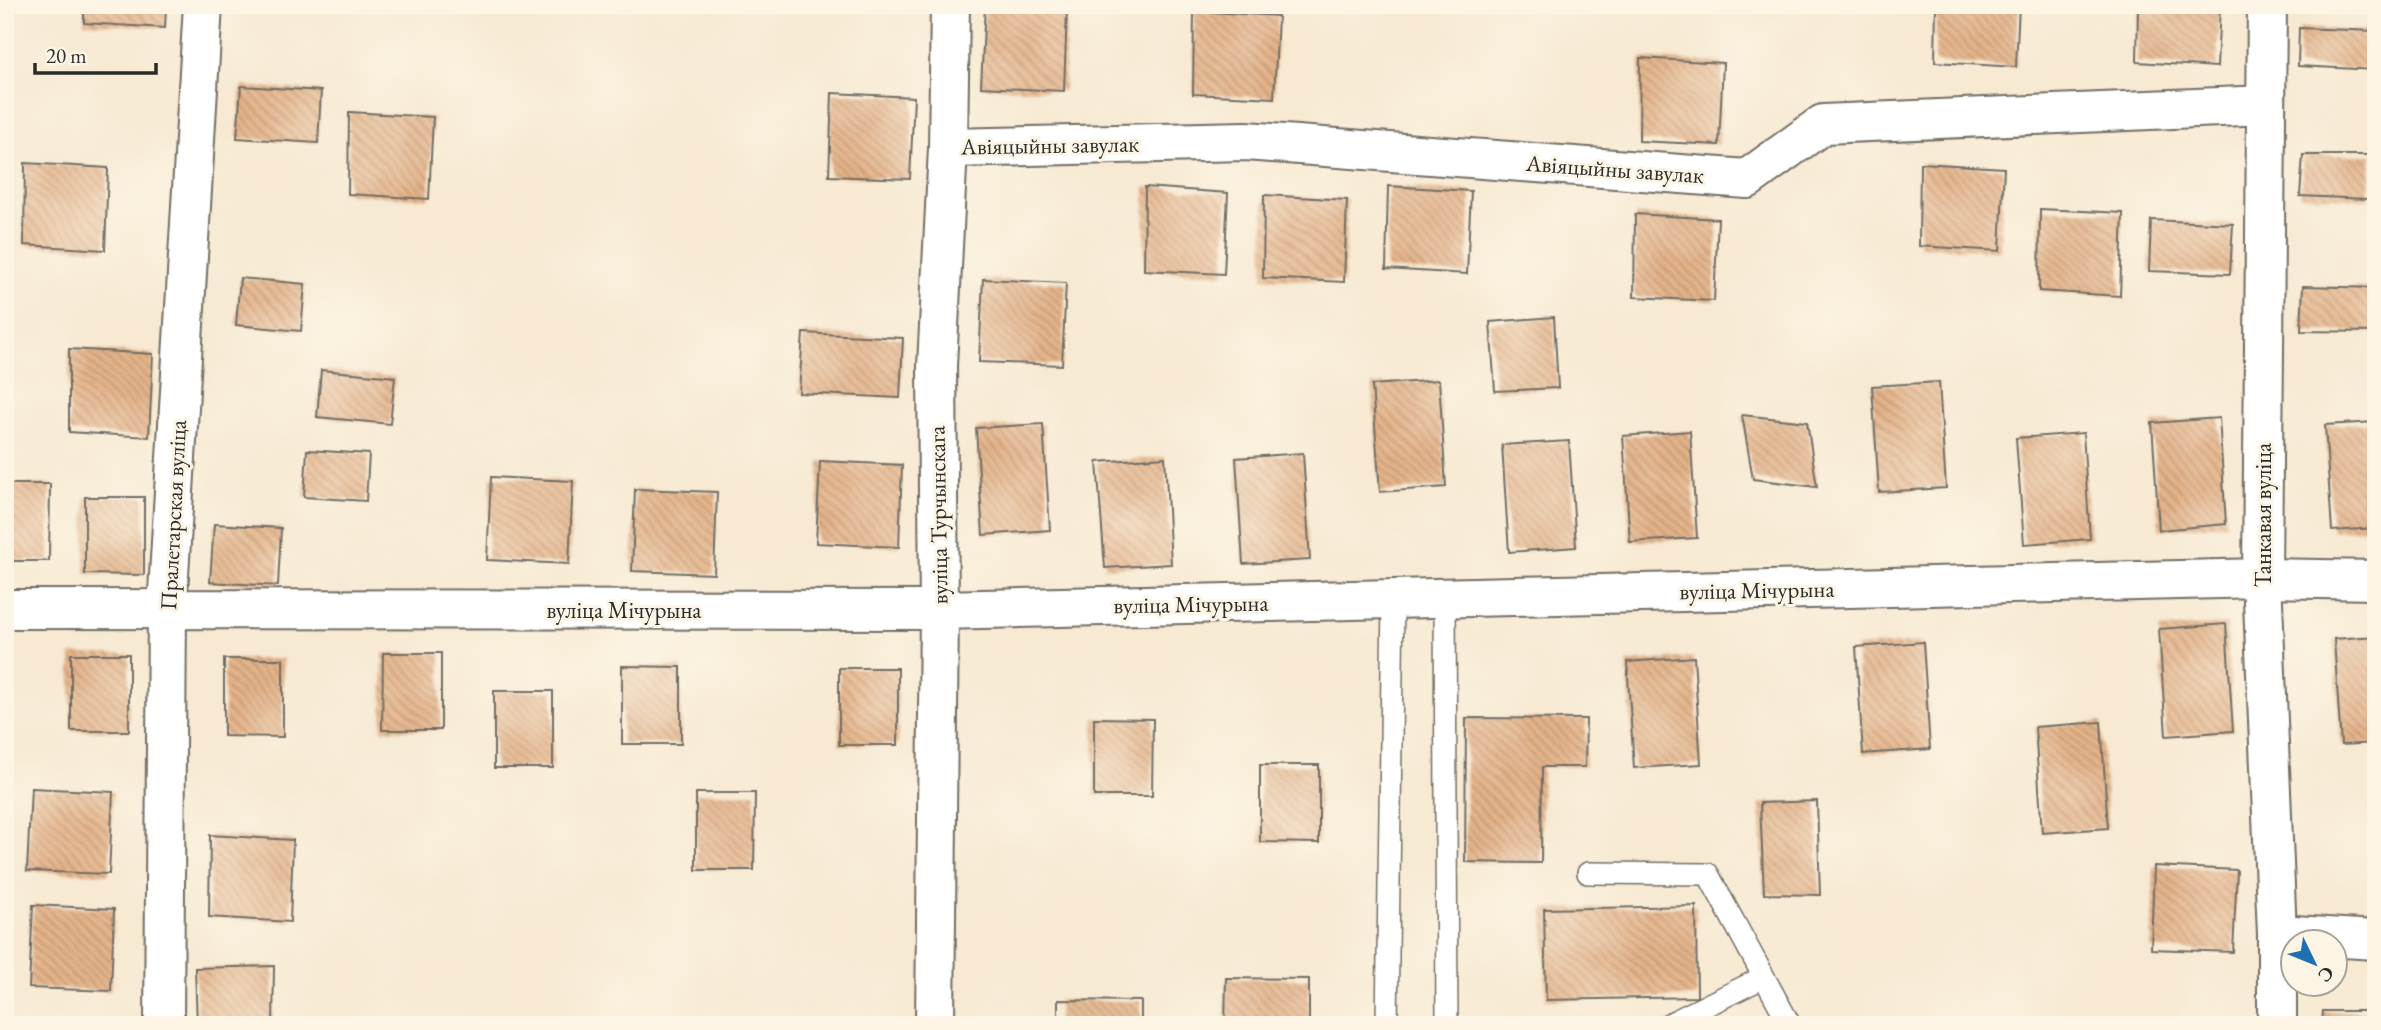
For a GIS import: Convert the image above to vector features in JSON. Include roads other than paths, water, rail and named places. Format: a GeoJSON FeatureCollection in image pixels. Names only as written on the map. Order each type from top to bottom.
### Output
{"type":"FeatureCollection","features":[{"type":"Feature","properties":{"kind":"street","name":"Пралетарская вуліца"},"geometry":{"type":"LineString","coordinates":[[164,1025],[167,609],[203,5]]}},
{"type":"Feature","properties":{"kind":"street","name":"вуліца Турчынскага"},"geometry":{"type":"LineString","coordinates":[[935,1025],[939,610],[937,366],[948,148],[950,5]]}},
{"type":"Feature","properties":{"kind":"street","name":"Танкавая вуліца"},"geometry":{"type":"LineString","coordinates":[[2267,5],[2262,578],[2277,934],[2277,1025]]}},
{"type":"Feature","properties":{"kind":"street","name":"Авіяцыйны завулак"},"geometry":{"type":"LineString","coordinates":[[948,148],[1246,141],[1747,179],[1823,124],[2266,105]]}},
{"type":"Feature","properties":{"kind":"street","name":"вуліца Мічурына"},"geometry":{"type":"LineString","coordinates":[[5,609],[939,610],[2262,578],[2376,580]]}},
{"type":"Feature","properties":{"kind":"street"},"geometry":{"type":"LineString","coordinates":[[2277,934],[2376,940]]}},
{"type":"Feature","properties":{"kind":"lane"},"geometry":{"type":"LineString","coordinates":[[1445,597],[1447,1025]]}},
{"type":"Feature","properties":{"kind":"lane"},"geometry":{"type":"LineString","coordinates":[[1387,1025],[1393,599]]}},
{"type":"Feature","properties":{"kind":"lane"},"geometry":{"type":"LineString","coordinates":[[1588,873],[1708,874],[1790,1025]]}},
{"type":"Feature","properties":{"kind":"lane"},"geometry":{"type":"LineString","coordinates":[[1667,1025],[1764,977]]}}]}
